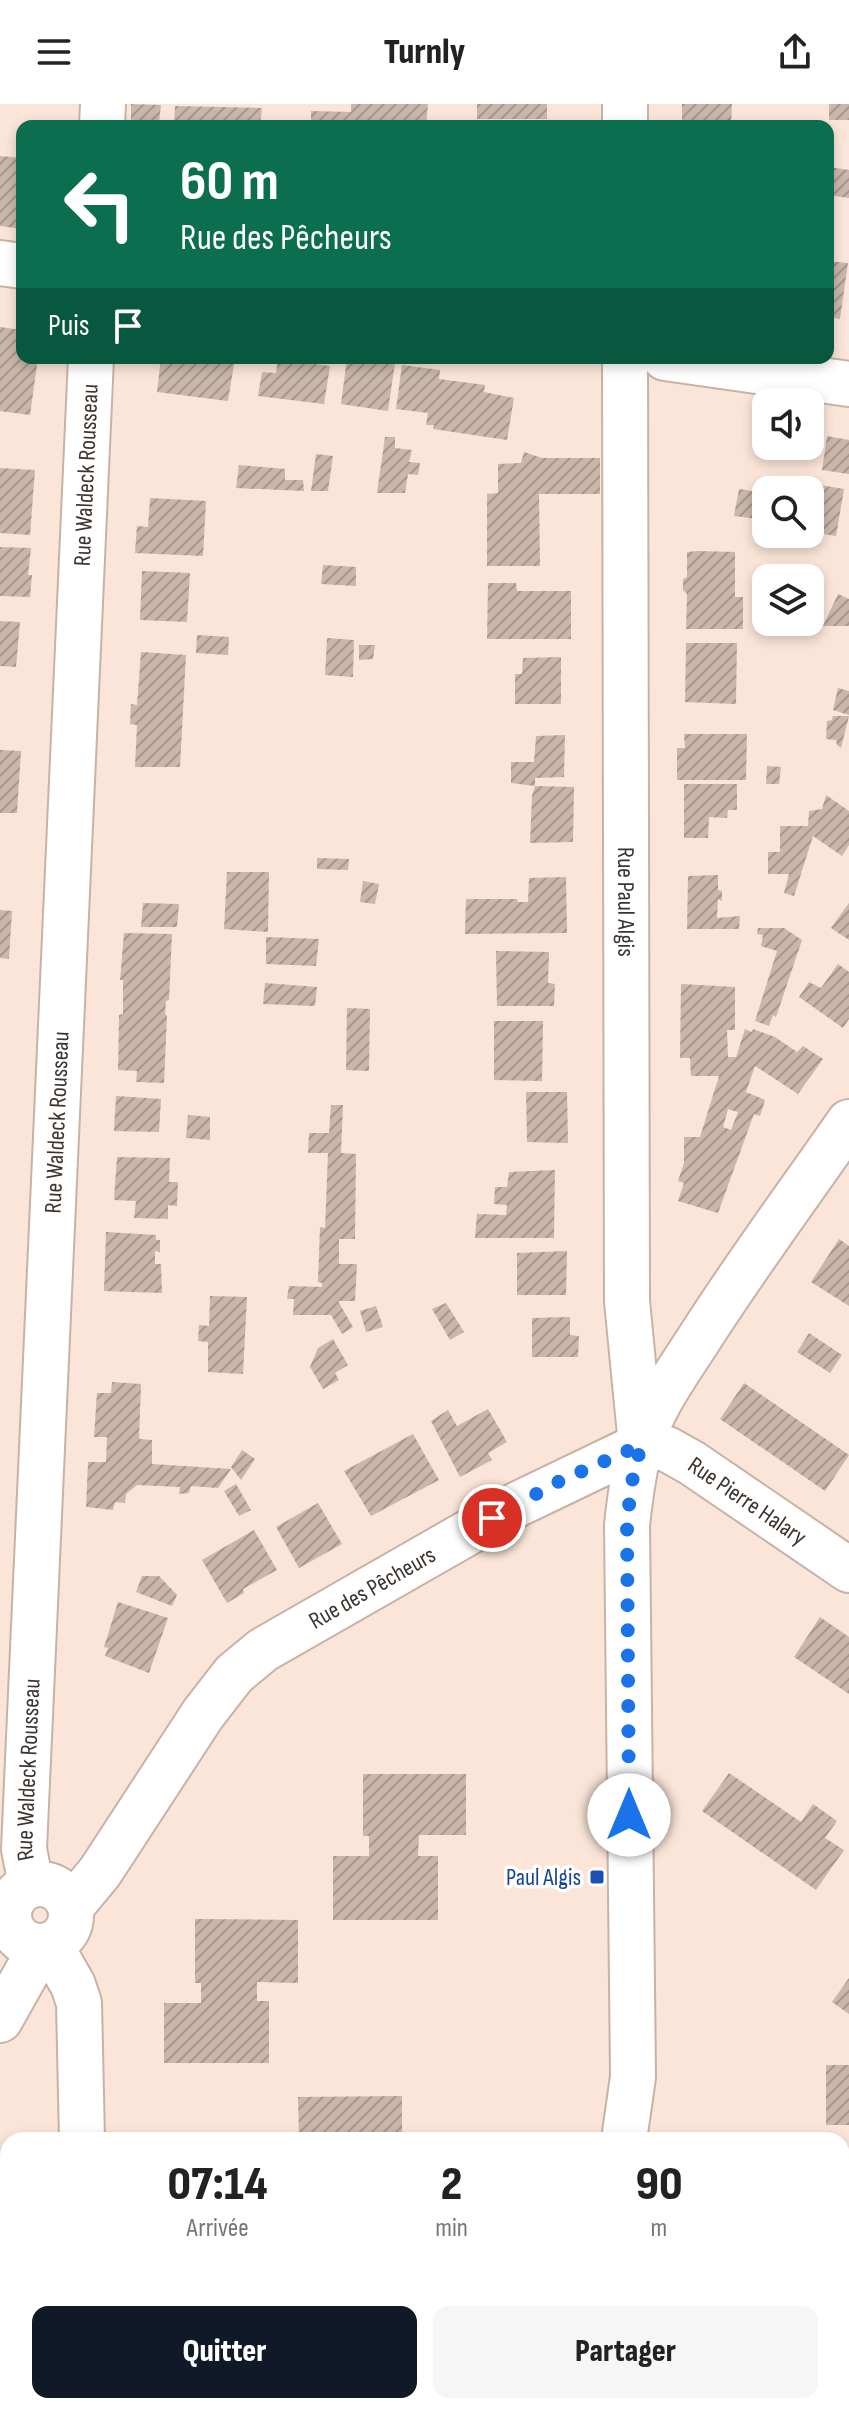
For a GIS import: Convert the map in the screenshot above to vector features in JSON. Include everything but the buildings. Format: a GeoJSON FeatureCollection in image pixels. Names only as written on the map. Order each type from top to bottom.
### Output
{"type":"FeatureCollection","features":[{"type":"Feature","properties":{"kind":"street","name":"Rue Waldeck Rousseau"},"geometry":{"type":"LineString","coordinates":[[16,1891],[25,1833],[91,364]]}},
{"type":"Feature","properties":{"kind":"street","name":"Rue Paul Algis"},"geometry":{"type":"LineString","coordinates":[[625,364],[627,1301],[641,1445]]}},
{"type":"Feature","properties":{"kind":"street"},"geometry":{"type":"LineString","coordinates":[[707,364],[849,384]]}},
{"type":"Feature","properties":{"kind":"street"},"geometry":{"type":"LineString","coordinates":[[625,2132],[633,2077],[627,1525],[631,1486],[641,1445],[670,1384],[712,1318],[835,1173],[849,1122]]}},
{"type":"Feature","properties":{"kind":"street","name":"Rue Pierre Halary"},"geometry":{"type":"LineString","coordinates":[[641,1445],[667,1449],[692,1463],[849,1570]]}},
{"type":"Feature","properties":{"kind":"street","name":"Rue des Pêcheurs"},"geometry":{"type":"LineString","coordinates":[[71,1907],[100,1872],[203,1714],[234,1674],[263,1650],[560,1481],[641,1445]]}},
{"type":"Feature","properties":{"kind":"street"},"geometry":{"type":"LineString","coordinates":[[50,1885],[59,1890],[71,1907],[70,1926],[58,1941],[45,1946],[22,1940],[15,1933],[9,1914],[16,1891],[50,1885]]}},
{"type":"Feature","properties":{"kind":"street"},"geometry":{"type":"LineString","coordinates":[[0,2020],[45,1946]]}},
{"type":"Feature","properties":{"kind":"street"},"geometry":{"type":"LineString","coordinates":[[45,1946],[73,1985],[79,2003],[82,2132]]}},
{"type":"Feature","properties":{"kind":"street"},"geometry":{"type":"LineString","coordinates":[[633,2077],[643,2132]]}},
{"type":"Feature","properties":{"kind":"place","name":"Paul Algis"},"geometry":{"type":"Point","coordinates":[597,1877]}},
{"type":"Feature","properties":{"kind":"route"},"geometry":{"type":"LineString","coordinates":[[492,1518],[560,1481],[641,1445],[631,1486],[627,1525],[629,1815]]}}]}
